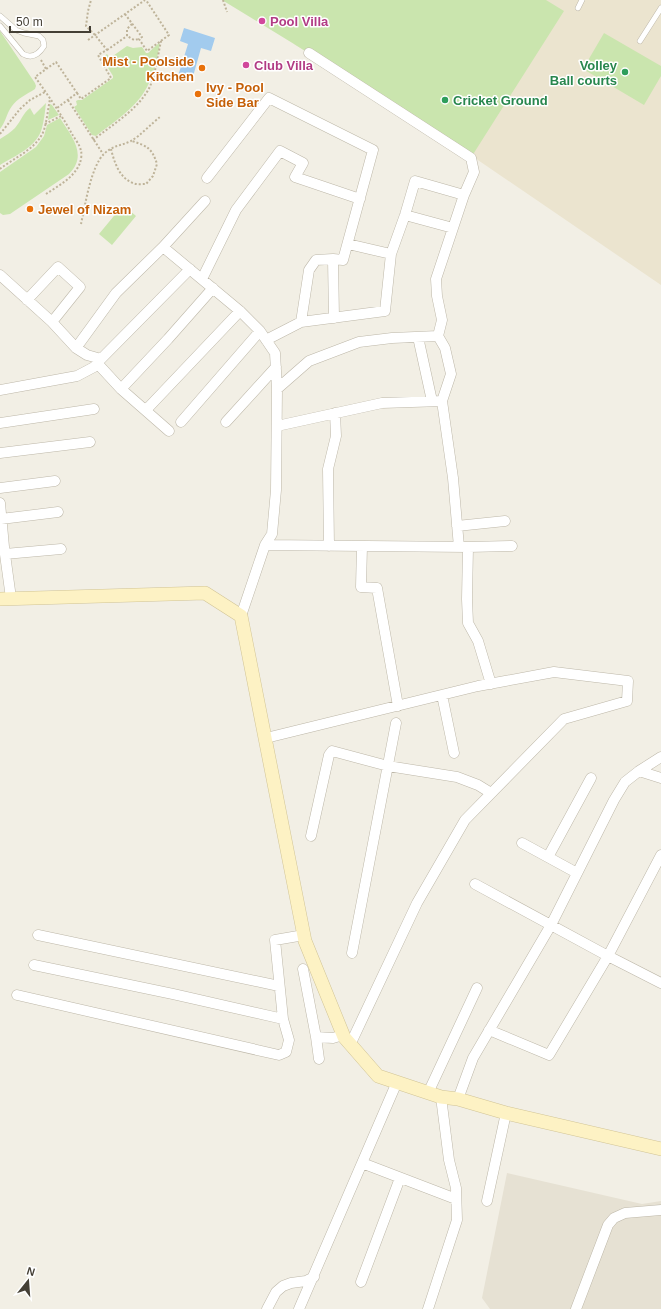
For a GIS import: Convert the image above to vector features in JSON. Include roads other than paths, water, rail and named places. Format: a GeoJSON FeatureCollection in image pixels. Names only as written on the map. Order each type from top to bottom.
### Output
{"type":"FeatureCollection","features":[{"type":"Feature","properties":{"kind":"street"},"geometry":{"type":"LineString","coordinates":[[309,53],[471,158],[474,172],[464,195],[436,280],[437,296],[442,320],[438,336],[445,348],[451,374],[442,401],[453,478],[457,526],[463,547],[468,623],[478,640],[490,684]]}},
{"type":"Feature","properties":{"kind":"street"},"geometry":{"type":"LineString","coordinates":[[207,178],[269,98],[373,150],[343,260],[316,260],[309,270],[301,322]]}},
{"type":"Feature","properties":{"kind":"street"},"geometry":{"type":"LineString","coordinates":[[202,279],[236,210],[280,150],[303,163],[295,178],[360,198]]}},
{"type":"Feature","properties":{"kind":"street"},"geometry":{"type":"LineString","coordinates":[[266,340],[301,322],[385,311],[391,254],[415,181],[464,195]]}},
{"type":"Feature","properties":{"kind":"street"},"geometry":{"type":"LineString","coordinates":[[76,348],[116,293],[163,247],[205,201]]}},
{"type":"Feature","properties":{"kind":"street"},"geometry":{"type":"LineString","coordinates":[[404,215],[453,228]]}},
{"type":"Feature","properties":{"kind":"street"},"geometry":{"type":"LineString","coordinates":[[348,244],[391,254]]}},
{"type":"Feature","properties":{"kind":"street"},"geometry":{"type":"LineString","coordinates":[[163,247],[240,311],[260,331],[275,353],[277,389],[276,490],[272,534],[265,545],[241,616],[305,941],[347,1040],[378,1076],[441,1097],[458,1099],[661,1149]]}},
{"type":"Feature","properties":{"kind":"street"},"geometry":{"type":"LineString","coordinates":[[333,259],[334,318]]}},
{"type":"Feature","properties":{"kind":"street"},"geometry":{"type":"LineString","coordinates":[[27,300],[58,267],[80,287],[52,322]]}},
{"type":"Feature","properties":{"kind":"street"},"geometry":{"type":"LineString","coordinates":[[0,390],[77,376],[97,363],[190,269]]}},
{"type":"Feature","properties":{"kind":"street"},"geometry":{"type":"LineString","coordinates":[[0,276],[52,322],[76,348],[97,363],[121,389],[168,431]]}},
{"type":"Feature","properties":{"kind":"street"},"geometry":{"type":"LineString","coordinates":[[121,389],[213,288]]}},
{"type":"Feature","properties":{"kind":"street"},"geometry":{"type":"LineString","coordinates":[[146,410],[240,311]]}},
{"type":"Feature","properties":{"kind":"street"},"geometry":{"type":"LineString","coordinates":[[181,422],[260,331]]}},
{"type":"Feature","properties":{"kind":"street"},"geometry":{"type":"LineString","coordinates":[[277,389],[309,361],[359,342],[392,338],[438,336]]}},
{"type":"Feature","properties":{"kind":"street"},"geometry":{"type":"LineString","coordinates":[[418,337],[432,401]]}},
{"type":"Feature","properties":{"kind":"street"},"geometry":{"type":"LineString","coordinates":[[226,422],[276,367]]}},
{"type":"Feature","properties":{"kind":"street"},"geometry":{"type":"LineString","coordinates":[[277,426],[382,403],[442,401]]}},
{"type":"Feature","properties":{"kind":"street"},"geometry":{"type":"LineString","coordinates":[[0,423],[94,409]]}},
{"type":"Feature","properties":{"kind":"street"},"geometry":{"type":"LineString","coordinates":[[329,546],[328,469],[336,436],[335,413]]}},
{"type":"Feature","properties":{"kind":"street"},"geometry":{"type":"LineString","coordinates":[[0,453],[90,442]]}},
{"type":"Feature","properties":{"kind":"street"},"geometry":{"type":"LineString","coordinates":[[0,488],[55,481]]}},
{"type":"Feature","properties":{"kind":"street"},"geometry":{"type":"LineString","coordinates":[[0,503],[5,554],[5,598],[205,593],[241,616]]}},
{"type":"Feature","properties":{"kind":"street"},"geometry":{"type":"LineString","coordinates":[[1,519],[58,512]]}},
{"type":"Feature","properties":{"kind":"street"},"geometry":{"type":"LineString","coordinates":[[457,526],[505,521]]}},
{"type":"Feature","properties":{"kind":"street"},"geometry":{"type":"LineString","coordinates":[[265,545],[512,546]]}},
{"type":"Feature","properties":{"kind":"street"},"geometry":{"type":"LineString","coordinates":[[362,546],[361,587],[377,588],[398,706]]}},
{"type":"Feature","properties":{"kind":"street"},"geometry":{"type":"LineString","coordinates":[[5,554],[62,549]]}},
{"type":"Feature","properties":{"kind":"street"},"geometry":{"type":"LineString","coordinates":[[266,738],[442,695],[554,672],[628,681],[627,702],[564,719],[465,820],[417,902],[347,1040]]}},
{"type":"Feature","properties":{"kind":"street"},"geometry":{"type":"LineString","coordinates":[[442,695],[454,753]]}},
{"type":"Feature","properties":{"kind":"street"},"geometry":{"type":"LineString","coordinates":[[352,953],[396,723]]}},
{"type":"Feature","properties":{"kind":"street"},"geometry":{"type":"LineString","coordinates":[[311,836],[329,755],[332,751],[388,766],[457,777],[478,785],[491,793]]}},
{"type":"Feature","properties":{"kind":"street"},"geometry":{"type":"LineString","coordinates":[[458,1099],[473,1058],[551,925],[614,800],[625,782],[661,757]]}},
{"type":"Feature","properties":{"kind":"street"},"geometry":{"type":"LineString","coordinates":[[639,771],[661,778]]}},
{"type":"Feature","properties":{"kind":"street"},"geometry":{"type":"LineString","coordinates":[[548,857],[591,778]]}},
{"type":"Feature","properties":{"kind":"street"},"geometry":{"type":"LineString","coordinates":[[522,843],[577,872]]}},
{"type":"Feature","properties":{"kind":"street"},"geometry":{"type":"LineString","coordinates":[[489,1030],[549,1054],[608,956],[661,855]]}},
{"type":"Feature","properties":{"kind":"street"},"geometry":{"type":"LineString","coordinates":[[475,884],[661,983]]}},
{"type":"Feature","properties":{"kind":"street"},"geometry":{"type":"LineString","coordinates":[[38,935],[279,986]]}},
{"type":"Feature","properties":{"kind":"street"},"geometry":{"type":"LineString","coordinates":[[17,994],[279,1055],[286,1052],[289,1040],[283,1019],[275,940],[304,935]]}},
{"type":"Feature","properties":{"kind":"street"},"geometry":{"type":"LineString","coordinates":[[34,964],[283,1019]]}},
{"type":"Feature","properties":{"kind":"street"},"geometry":{"type":"LineString","coordinates":[[303,968],[319,1059]]}},
{"type":"Feature","properties":{"kind":"street"},"geometry":{"type":"LineString","coordinates":[[428,1093],[477,988]]}},
{"type":"Feature","properties":{"kind":"street"},"geometry":{"type":"LineString","coordinates":[[316,1037],[347,1040]]}},
{"type":"Feature","properties":{"kind":"street"},"geometry":{"type":"LineString","coordinates":[[299,1309],[397,1082]]}},
{"type":"Feature","properties":{"kind":"street"},"geometry":{"type":"LineString","coordinates":[[428,1309],[457,1220],[456,1188],[449,1160],[441,1097]]}},
{"type":"Feature","properties":{"kind":"street"},"geometry":{"type":"LineString","coordinates":[[487,1201],[506,1112]]}},
{"type":"Feature","properties":{"kind":"street"},"geometry":{"type":"LineString","coordinates":[[362,1163],[456,1199]]}},
{"type":"Feature","properties":{"kind":"street"},"geometry":{"type":"LineString","coordinates":[[361,1282],[400,1178]]}},
{"type":"Feature","properties":{"kind":"street"},"geometry":{"type":"LineString","coordinates":[[576,1309],[608,1225],[611,1221],[614,1218],[625,1214],[661,1210]]}},
{"type":"Feature","properties":{"kind":"street"},"geometry":{"type":"LineString","coordinates":[[267,1309],[276,1292],[283,1286],[291,1283],[306,1281],[314,1277]]}},
{"type":"Feature","properties":{"kind":"lane"},"geometry":{"type":"LineString","coordinates":[[578,8],[582,0]]}},
{"type":"Feature","properties":{"kind":"lane"},"geometry":{"type":"LineString","coordinates":[[640,41],[661,8]]}},
{"type":"Feature","properties":{"kind":"lane"},"geometry":{"type":"LineString","coordinates":[[0,16],[16,30],[39,36],[43,40],[44,46],[37,54],[28,57],[22,54],[0,26]]}},
{"type":"Feature","properties":{"kind":"water"},"geometry":{"type":"Polygon","coordinates":[[[184,28],[215,38],[211,51],[201,48],[192,80],[178,76],[188,44],[180,41],[184,28]]]}},
{"type":"Feature","properties":{"kind":"place","name":"Pool Villa"},"geometry":{"type":"Point","coordinates":[262,21]}},
{"type":"Feature","properties":{"kind":"place","name":"Club Villa"},"geometry":{"type":"Point","coordinates":[246,65]}},
{"type":"Feature","properties":{"kind":"place","name":"Mist - Poolside Kitchen"},"geometry":{"type":"Point","coordinates":[202,68]}},
{"type":"Feature","properties":{"kind":"place","name":"Volley Ball courts"},"geometry":{"type":"Point","coordinates":[625,72]}},
{"type":"Feature","properties":{"kind":"place","name":"Ivy - Pool Side Bar"},"geometry":{"type":"Point","coordinates":[198,94]}},
{"type":"Feature","properties":{"kind":"place","name":"Cricket Ground"},"geometry":{"type":"Point","coordinates":[445,100]}},
{"type":"Feature","properties":{"kind":"place","name":"Jewel of Nizam"},"geometry":{"type":"Point","coordinates":[30,209]}}]}
